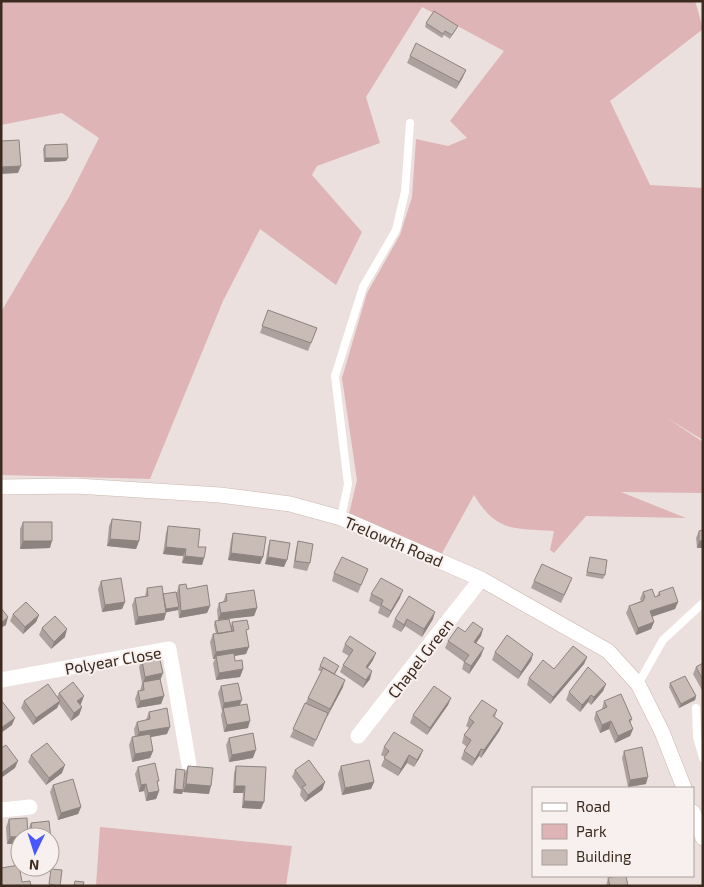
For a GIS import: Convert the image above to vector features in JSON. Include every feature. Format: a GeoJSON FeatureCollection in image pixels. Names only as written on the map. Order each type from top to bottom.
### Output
{"type":"FeatureCollection","features":[{"type":"Feature","properties":{"kind":"street","name":"Trelowth Road"},"geometry":{"type":"LineString","coordinates":[[1,487],[76,486],[220,495],[290,504],[341,518],[481,579],[608,651],[638,684],[662,732],[684,787]]}},
{"type":"Feature","properties":{"kind":"street","name":"Chapel Green"},"geometry":{"type":"LineString","coordinates":[[358,736],[481,579]]}},
{"type":"Feature","properties":{"kind":"street","name":"Polyear Close"},"geometry":{"type":"LineString","coordinates":[[1,680],[169,649],[189,766]]}},
{"type":"Feature","properties":{"kind":"street"},"geometry":{"type":"LineString","coordinates":[[1,810],[30,807]]}},
{"type":"Feature","properties":{"kind":"street"},"geometry":{"type":"LineString","coordinates":[[697,816],[703,838]]}},
{"type":"Feature","properties":{"kind":"lane"},"geometry":{"type":"LineString","coordinates":[[341,518],[348,484],[335,376],[364,287],[396,230],[405,192],[410,123]]}},
{"type":"Feature","properties":{"kind":"lane"},"geometry":{"type":"LineString","coordinates":[[638,684],[663,640],[703,603]]}},
{"type":"Feature","properties":{"kind":"lane"},"geometry":{"type":"LineString","coordinates":[[696,708],[697,737],[703,758]]}},
{"type":"Feature","properties":{"kind":"green space"},"geometry":{"type":"Polygon","coordinates":[[[1,1],[695,1],[703,29],[610,101],[650,185],[703,188],[703,440],[667,418],[703,442],[703,493],[621,492],[686,518],[586,516],[554,553],[550,550],[554,531],[517,528],[499,522],[482,507],[474,495],[441,555],[349,514],[357,480],[342,378],[367,293],[400,235],[412,197],[416,139],[448,146],[467,138],[450,121],[504,51],[422,7],[366,97],[380,143],[317,166],[312,175],[362,232],[336,285],[260,229],[223,301],[150,479],[1,475],[1,312],[69,197],[99,138],[62,113],[1,125],[1,1]]]}},
{"type":"Feature","properties":{"kind":"green space"},"geometry":{"type":"Polygon","coordinates":[[[100,827],[292,846],[286,886],[96,886],[100,827]]]}},
{"type":"Feature","properties":{"kind":"building"},"geometry":{"type":"Polygon","coordinates":[[[434,11],[458,26],[452,35],[445,31],[443,34],[426,23],[434,11]]]}},
{"type":"Feature","properties":{"kind":"building"},"geometry":{"type":"Polygon","coordinates":[[[416,43],[466,70],[459,82],[410,56],[416,43]]]}},
{"type":"Feature","properties":{"kind":"building"},"geometry":{"type":"Polygon","coordinates":[[[19,140],[21,166],[1,167],[1,141],[19,140]]]}},
{"type":"Feature","properties":{"kind":"building"},"geometry":{"type":"Polygon","coordinates":[[[67,144],[68,158],[45,158],[45,145],[67,144]]]}},
{"type":"Feature","properties":{"kind":"building"},"geometry":{"type":"Polygon","coordinates":[[[268,310],[317,328],[311,343],[262,326],[268,310]]]}},
{"type":"Feature","properties":{"kind":"building"},"geometry":{"type":"Polygon","coordinates":[[[112,519],[141,522],[139,541],[110,539],[112,519]]]}},
{"type":"Feature","properties":{"kind":"building"},"geometry":{"type":"Polygon","coordinates":[[[23,522],[52,522],[52,541],[23,541],[23,522]]]}},
{"type":"Feature","properties":{"kind":"building"},"geometry":{"type":"Polygon","coordinates":[[[168,526],[200,529],[198,547],[206,547],[204,558],[185,556],[186,549],[166,547],[168,526]]]}},
{"type":"Feature","properties":{"kind":"building"},"geometry":{"type":"Polygon","coordinates":[[[703,530],[703,541],[699,541],[699,531],[703,530]]]}},
{"type":"Feature","properties":{"kind":"building"},"geometry":{"type":"Polygon","coordinates":[[[233,533],[266,537],[263,557],[231,553],[233,533]]]}},
{"type":"Feature","properties":{"kind":"building"},"geometry":{"type":"Polygon","coordinates":[[[270,540],[290,543],[287,560],[268,557],[270,540]]]}},
{"type":"Feature","properties":{"kind":"building"},"geometry":{"type":"Polygon","coordinates":[[[298,541],[313,544],[310,563],[295,561],[298,541]]]}},
{"type":"Feature","properties":{"kind":"building"},"geometry":{"type":"Polygon","coordinates":[[[342,557],[368,569],[361,585],[334,573],[342,557]]]}},
{"type":"Feature","properties":{"kind":"building"},"geometry":{"type":"Polygon","coordinates":[[[590,557],[607,560],[605,575],[587,572],[590,557]]]}},
{"type":"Feature","properties":{"kind":"building"},"geometry":{"type":"Polygon","coordinates":[[[542,564],[572,578],[564,595],[534,581],[542,564]]]}},
{"type":"Feature","properties":{"kind":"building"},"geometry":{"type":"Polygon","coordinates":[[[121,578],[125,602],[105,605],[101,581],[121,578]]]}},
{"type":"Feature","properties":{"kind":"building"},"geometry":{"type":"Polygon","coordinates":[[[381,578],[403,590],[391,611],[381,605],[383,600],[371,594],[381,578]]]}},
{"type":"Feature","properties":{"kind":"building"},"geometry":{"type":"Polygon","coordinates":[[[186,584],[187,589],[207,585],[210,606],[181,611],[179,585],[186,584]]]}},
{"type":"Feature","properties":{"kind":"building"},"geometry":{"type":"Polygon","coordinates":[[[162,586],[166,613],[138,617],[135,598],[148,596],[147,588],[162,586]]]}},
{"type":"Feature","properties":{"kind":"building"},"geometry":{"type":"Polygon","coordinates":[[[673,587],[678,602],[650,611],[654,622],[638,628],[629,606],[643,601],[645,597],[643,592],[652,589],[655,597],[660,595],[659,592],[673,587]]]}},
{"type":"Feature","properties":{"kind":"building"},"geometry":{"type":"Polygon","coordinates":[[[254,590],[257,608],[221,613],[219,603],[227,601],[226,594],[254,590]]]}},
{"type":"Feature","properties":{"kind":"building"},"geometry":{"type":"Polygon","coordinates":[[[176,592],[179,607],[166,609],[163,594],[176,592]]]}},
{"type":"Feature","properties":{"kind":"building"},"geometry":{"type":"Polygon","coordinates":[[[409,596],[435,612],[424,629],[407,619],[404,625],[395,619],[409,596]]]}},
{"type":"Feature","properties":{"kind":"building"},"geometry":{"type":"Polygon","coordinates":[[[26,602],[39,615],[25,627],[13,614],[26,602]]]}},
{"type":"Feature","properties":{"kind":"building"},"geometry":{"type":"Polygon","coordinates":[[[1,608],[8,617],[1,623],[1,608]]]}},
{"type":"Feature","properties":{"kind":"building"},"geometry":{"type":"Polygon","coordinates":[[[55,616],[67,629],[54,642],[42,628],[55,616]]]}},
{"type":"Feature","properties":{"kind":"building"},"geometry":{"type":"Polygon","coordinates":[[[229,619],[232,631],[218,634],[215,621],[229,619]]]}},
{"type":"Feature","properties":{"kind":"building"},"geometry":{"type":"Polygon","coordinates":[[[247,620],[249,629],[246,630],[249,647],[216,652],[213,634],[234,631],[232,622],[247,620]]]}},
{"type":"Feature","properties":{"kind":"building"},"geometry":{"type":"Polygon","coordinates":[[[473,622],[483,629],[474,642],[484,648],[471,666],[464,662],[469,655],[448,641],[458,627],[465,632],[473,622]]]}},
{"type":"Feature","properties":{"kind":"building"},"geometry":{"type":"Polygon","coordinates":[[[507,635],[533,654],[521,672],[495,652],[507,635]]]}},
{"type":"Feature","properties":{"kind":"building"},"geometry":{"type":"Polygon","coordinates":[[[350,636],[376,653],[366,667],[372,671],[366,680],[343,665],[353,650],[345,644],[350,636]]]}},
{"type":"Feature","properties":{"kind":"building"},"geometry":{"type":"Polygon","coordinates":[[[573,646],[587,657],[553,697],[529,678],[543,660],[554,669],[573,646]]]}},
{"type":"Feature","properties":{"kind":"building"},"geometry":{"type":"Polygon","coordinates":[[[234,653],[235,661],[242,660],[243,669],[219,673],[216,656],[234,653]]]}},
{"type":"Feature","properties":{"kind":"building"},"geometry":{"type":"Polygon","coordinates":[[[159,656],[163,673],[145,677],[142,660],[159,656]]]}},
{"type":"Feature","properties":{"kind":"building"},"geometry":{"type":"Polygon","coordinates":[[[324,657],[339,666],[334,674],[320,666],[324,657]]]}},
{"type":"Feature","properties":{"kind":"building"},"geometry":{"type":"Polygon","coordinates":[[[703,663],[703,680],[696,667],[703,663]]]}},
{"type":"Feature","properties":{"kind":"building"},"geometry":{"type":"Polygon","coordinates":[[[588,667],[606,684],[594,697],[591,695],[582,705],[569,692],[588,667]]]}},
{"type":"Feature","properties":{"kind":"building"},"geometry":{"type":"Polygon","coordinates":[[[323,668],[345,680],[330,709],[308,698],[323,668]]]}},
{"type":"Feature","properties":{"kind":"building"},"geometry":{"type":"Polygon","coordinates":[[[685,676],[696,696],[681,704],[670,683],[685,676]]]}},
{"type":"Feature","properties":{"kind":"building"},"geometry":{"type":"Polygon","coordinates":[[[160,679],[164,696],[140,701],[138,691],[144,690],[143,682],[160,679]]]}},
{"type":"Feature","properties":{"kind":"building"},"geometry":{"type":"Polygon","coordinates":[[[73,682],[84,696],[77,701],[82,707],[74,713],[59,693],[73,682]]]}},
{"type":"Feature","properties":{"kind":"building"},"geometry":{"type":"Polygon","coordinates":[[[238,683],[242,700],[224,703],[221,686],[238,683]]]}},
{"type":"Feature","properties":{"kind":"building"},"geometry":{"type":"Polygon","coordinates":[[[48,684],[60,701],[36,718],[24,701],[48,684]]]}},
{"type":"Feature","properties":{"kind":"building"},"geometry":{"type":"Polygon","coordinates":[[[434,686],[451,698],[430,728],[413,715],[434,686]]]}},
{"type":"Feature","properties":{"kind":"building"},"geometry":{"type":"Polygon","coordinates":[[[621,694],[632,719],[629,720],[633,729],[618,736],[611,721],[602,725],[596,712],[607,707],[604,701],[621,694]]]}},
{"type":"Feature","properties":{"kind":"building"},"geometry":{"type":"Polygon","coordinates":[[[1,700],[15,718],[1,728],[1,700]]]}},
{"type":"Feature","properties":{"kind":"building"},"geometry":{"type":"Polygon","coordinates":[[[482,700],[497,710],[493,716],[503,723],[484,750],[481,749],[475,759],[464,751],[471,740],[464,735],[474,722],[469,718],[482,700]]]}},
{"type":"Feature","properties":{"kind":"building"},"geometry":{"type":"Polygon","coordinates":[[[305,703],[328,713],[316,740],[293,729],[305,703]]]}},
{"type":"Feature","properties":{"kind":"building"},"geometry":{"type":"Polygon","coordinates":[[[247,704],[250,721],[227,725],[223,708],[247,704]]]}},
{"type":"Feature","properties":{"kind":"building"},"geometry":{"type":"Polygon","coordinates":[[[167,708],[170,727],[139,732],[137,722],[150,719],[149,712],[167,708]]]}},
{"type":"Feature","properties":{"kind":"building"},"geometry":{"type":"Polygon","coordinates":[[[394,732],[423,750],[417,760],[409,755],[401,769],[384,758],[389,751],[384,747],[394,732]]]}},
{"type":"Feature","properties":{"kind":"building"},"geometry":{"type":"Polygon","coordinates":[[[253,733],[256,750],[232,755],[229,738],[253,733]]]}},
{"type":"Feature","properties":{"kind":"building"},"geometry":{"type":"Polygon","coordinates":[[[150,734],[153,751],[135,754],[132,737],[150,734]]]}},
{"type":"Feature","properties":{"kind":"building"},"geometry":{"type":"Polygon","coordinates":[[[47,743],[65,765],[49,778],[31,755],[47,743]]]}},
{"type":"Feature","properties":{"kind":"building"},"geometry":{"type":"Polygon","coordinates":[[[6,745],[18,761],[1,773],[1,748],[6,745]]]}},
{"type":"Feature","properties":{"kind":"building"},"geometry":{"type":"Polygon","coordinates":[[[642,747],[648,777],[630,780],[624,751],[642,747]]]}},
{"type":"Feature","properties":{"kind":"building"},"geometry":{"type":"Polygon","coordinates":[[[309,760],[325,782],[308,795],[302,787],[306,785],[295,770],[309,760]]]}},
{"type":"Feature","properties":{"kind":"building"},"geometry":{"type":"Polygon","coordinates":[[[369,760],[374,782],[345,788],[341,766],[369,760]]]}},
{"type":"Feature","properties":{"kind":"building"},"geometry":{"type":"Polygon","coordinates":[[[155,763],[159,791],[148,793],[146,784],[141,785],[138,767],[155,763]]]}},
{"type":"Feature","properties":{"kind":"building"},"geometry":{"type":"Polygon","coordinates":[[[188,766],[213,768],[211,786],[186,784],[188,766]]]}},
{"type":"Feature","properties":{"kind":"building"},"geometry":{"type":"Polygon","coordinates":[[[236,766],[266,767],[264,802],[244,801],[245,786],[235,786],[236,766]]]}},
{"type":"Feature","properties":{"kind":"building"},"geometry":{"type":"Polygon","coordinates":[[[176,769],[185,770],[183,790],[175,789],[176,769]]]}},
{"type":"Feature","properties":{"kind":"building"},"geometry":{"type":"Polygon","coordinates":[[[73,779],[81,807],[61,813],[53,785],[73,779]]]}},
{"type":"Feature","properties":{"kind":"building"},"geometry":{"type":"Polygon","coordinates":[[[27,818],[28,827],[10,827],[10,837],[9,819],[27,818]]]}},
{"type":"Feature","properties":{"kind":"building"},"geometry":{"type":"Polygon","coordinates":[[[49,821],[50,827],[31,827],[31,823],[49,821]]]}},
{"type":"Feature","properties":{"kind":"building"},"geometry":{"type":"Polygon","coordinates":[[[10,866],[10,877],[21,877],[22,882],[30,881],[31,886],[1,886],[1,868],[10,866]]]}},
{"type":"Feature","properties":{"kind":"building"},"geometry":{"type":"Polygon","coordinates":[[[60,870],[62,870],[60,886],[49,884],[50,877],[60,877],[60,870]]]}},
{"type":"Feature","properties":{"kind":"building"},"geometry":{"type":"Polygon","coordinates":[[[626,877],[628,886],[610,886],[608,878],[626,877]]]}},
{"type":"Feature","properties":{"kind":"building"},"geometry":{"type":"Polygon","coordinates":[[[75,881],[84,882],[83,886],[74,886],[75,881]]]}}]}
